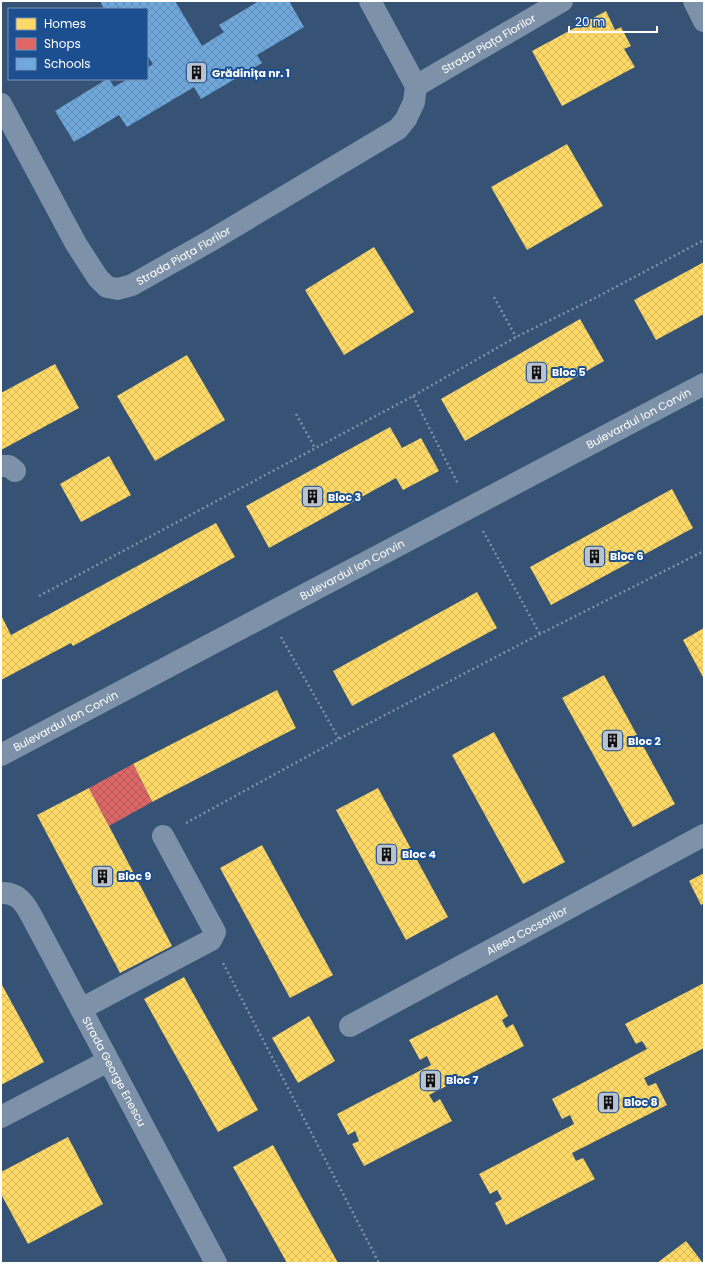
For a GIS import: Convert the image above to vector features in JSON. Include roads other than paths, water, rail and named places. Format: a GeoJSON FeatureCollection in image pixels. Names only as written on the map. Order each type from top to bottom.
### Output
{"type":"FeatureCollection","features":[{"type":"Feature","properties":{"kind":"street"},"geometry":{"type":"LineString","coordinates":[[370,1],[416,86]]}},
{"type":"Feature","properties":{"kind":"street","name":"Strada Piața Florilor"},"geometry":{"type":"LineString","coordinates":[[1,104],[76,244],[98,278],[107,287],[118,290],[132,285],[210,241],[398,129],[406,119],[414,102],[416,86],[562,1]]}},
{"type":"Feature","properties":{"kind":"street"},"geometry":{"type":"LineString","coordinates":[[694,1],[704,21]]}},
{"type":"Feature","properties":{"kind":"street","name":"Bulevardul Ion Corvin"},"geometry":{"type":"LineString","coordinates":[[1,755],[704,384]]}},
{"type":"Feature","properties":{"kind":"street","name":"Aleea Cocsarilor"},"geometry":{"type":"LineString","coordinates":[[350,1026],[704,834]]}},
{"type":"Feature","properties":{"kind":"street"},"geometry":{"type":"LineString","coordinates":[[81,1009],[211,940],[215,932],[163,836]]}},
{"type":"Feature","properties":{"kind":"street","name":"Strada George Enescu"},"geometry":{"type":"LineString","coordinates":[[1,893],[8,892],[16,896],[24,903],[216,1263]]}},
{"type":"Feature","properties":{"kind":"street"},"geometry":{"type":"LineString","coordinates":[[1,1117],[108,1061]]}},
{"type":"Feature","properties":{"kind":"place","name":"Grădinița nr. 1"},"geometry":{"type":"Point","coordinates":[196,73]}},
{"type":"Feature","properties":{"kind":"place","name":"Bloc 5"},"geometry":{"type":"Point","coordinates":[537,372]}},
{"type":"Feature","properties":{"kind":"place","name":"Bloc 3"},"geometry":{"type":"Point","coordinates":[312,497]}},
{"type":"Feature","properties":{"kind":"place","name":"Bloc 6"},"geometry":{"type":"Point","coordinates":[595,556]}},
{"type":"Feature","properties":{"kind":"place","name":"Bloc 2"},"geometry":{"type":"Point","coordinates":[613,741]}},
{"type":"Feature","properties":{"kind":"place","name":"Bloc 4"},"geometry":{"type":"Point","coordinates":[386,854]}},
{"type":"Feature","properties":{"kind":"place","name":"Bloc 9"},"geometry":{"type":"Point","coordinates":[103,876]}},
{"type":"Feature","properties":{"kind":"place","name":"Bloc 7"},"geometry":{"type":"Point","coordinates":[430,1080]}},
{"type":"Feature","properties":{"kind":"place","name":"Bloc 8"},"geometry":{"type":"Point","coordinates":[609,1102]}}]}
